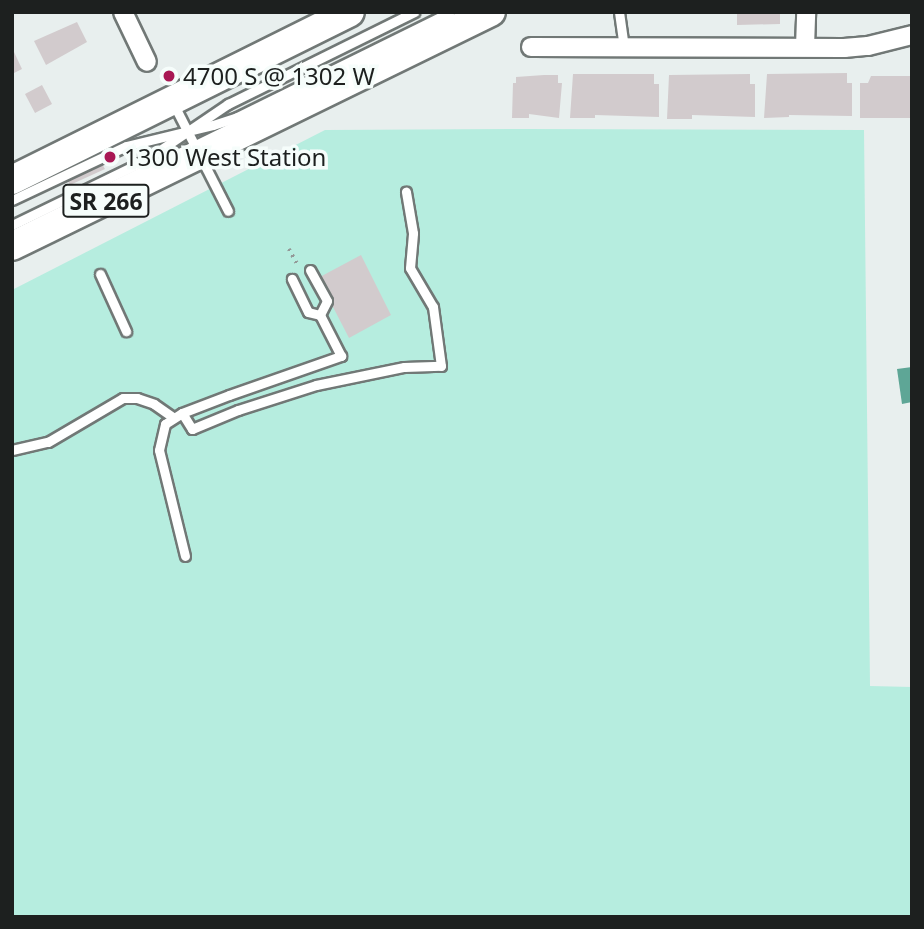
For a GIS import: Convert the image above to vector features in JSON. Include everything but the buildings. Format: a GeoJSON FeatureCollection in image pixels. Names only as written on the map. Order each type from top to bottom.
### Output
{"type":"FeatureCollection","features":[{"type":"Feature","properties":{"kind":"main road","name":"SR 266"},"geometry":{"type":"LineString","coordinates":[[12,180],[350,12]]}},
{"type":"Feature","properties":{"kind":"main road","name":"SR 266"},"geometry":{"type":"LineString","coordinates":[[12,246],[193,143],[491,12]]}},
{"type":"Feature","properties":{"kind":"street"},"geometry":{"type":"LineString","coordinates":[[122,12],[147,62]]}},
{"type":"Feature","properties":{"kind":"street"},"geometry":{"type":"LineString","coordinates":[[805,47],[806,12]]}},
{"type":"Feature","properties":{"kind":"street"},"geometry":{"type":"LineString","coordinates":[[531,47],[868,46],[912,35]]}},
{"type":"Feature","properties":{"kind":"lane"},"geometry":{"type":"LineString","coordinates":[[12,200],[127,145],[193,143],[228,104],[414,12]]}},
{"type":"Feature","properties":{"kind":"lane"},"geometry":{"type":"LineString","coordinates":[[12,225],[144,161],[193,143],[237,117],[450,12]]}},
{"type":"Feature","properties":{"kind":"lane"},"geometry":{"type":"LineString","coordinates":[[618,12],[624,47]]}},
{"type":"Feature","properties":{"kind":"lane"},"geometry":{"type":"LineString","coordinates":[[172,100],[228,211]]}},
{"type":"Feature","properties":{"kind":"lane"},"geometry":{"type":"LineString","coordinates":[[12,450],[32,448],[48,442],[123,398],[136,398],[154,404],[178,415],[192,429],[238,410],[316,385],[404,367],[441,366],[433,307],[410,268],[413,233],[405,192]]}},
{"type":"Feature","properties":{"kind":"lane"},"geometry":{"type":"LineString","coordinates":[[306,272],[327,301],[320,315]]}},
{"type":"Feature","properties":{"kind":"lane"},"geometry":{"type":"LineString","coordinates":[[100,274],[127,331]]}},
{"type":"Feature","properties":{"kind":"lane"},"geometry":{"type":"LineString","coordinates":[[185,556],[159,450],[165,424],[178,415],[341,356],[320,315],[308,312],[292,279]]}},
{"type":"Feature","properties":{"kind":"path"},"geometry":{"type":"LineString","coordinates":[[289,248],[306,272]]}},
{"type":"Feature","properties":{"kind":"shaded area"},"geometry":{"type":"Polygon","coordinates":[[[325,130],[864,130],[870,686],[912,687],[912,917],[12,917],[12,290],[325,130]]]}},
{"type":"Feature","properties":{"kind":"shaded area"},"geometry":{"type":"Polygon","coordinates":[[[912,367],[912,402],[902,404],[897,369],[912,367]]]}},
{"type":"Feature","properties":{"kind":"place","name":"4700 S @ 1302 W"},"geometry":{"type":"Point","coordinates":[169,76]}},
{"type":"Feature","properties":{"kind":"place","name":"1300 West Station"},"geometry":{"type":"Point","coordinates":[110,157]}}]}
